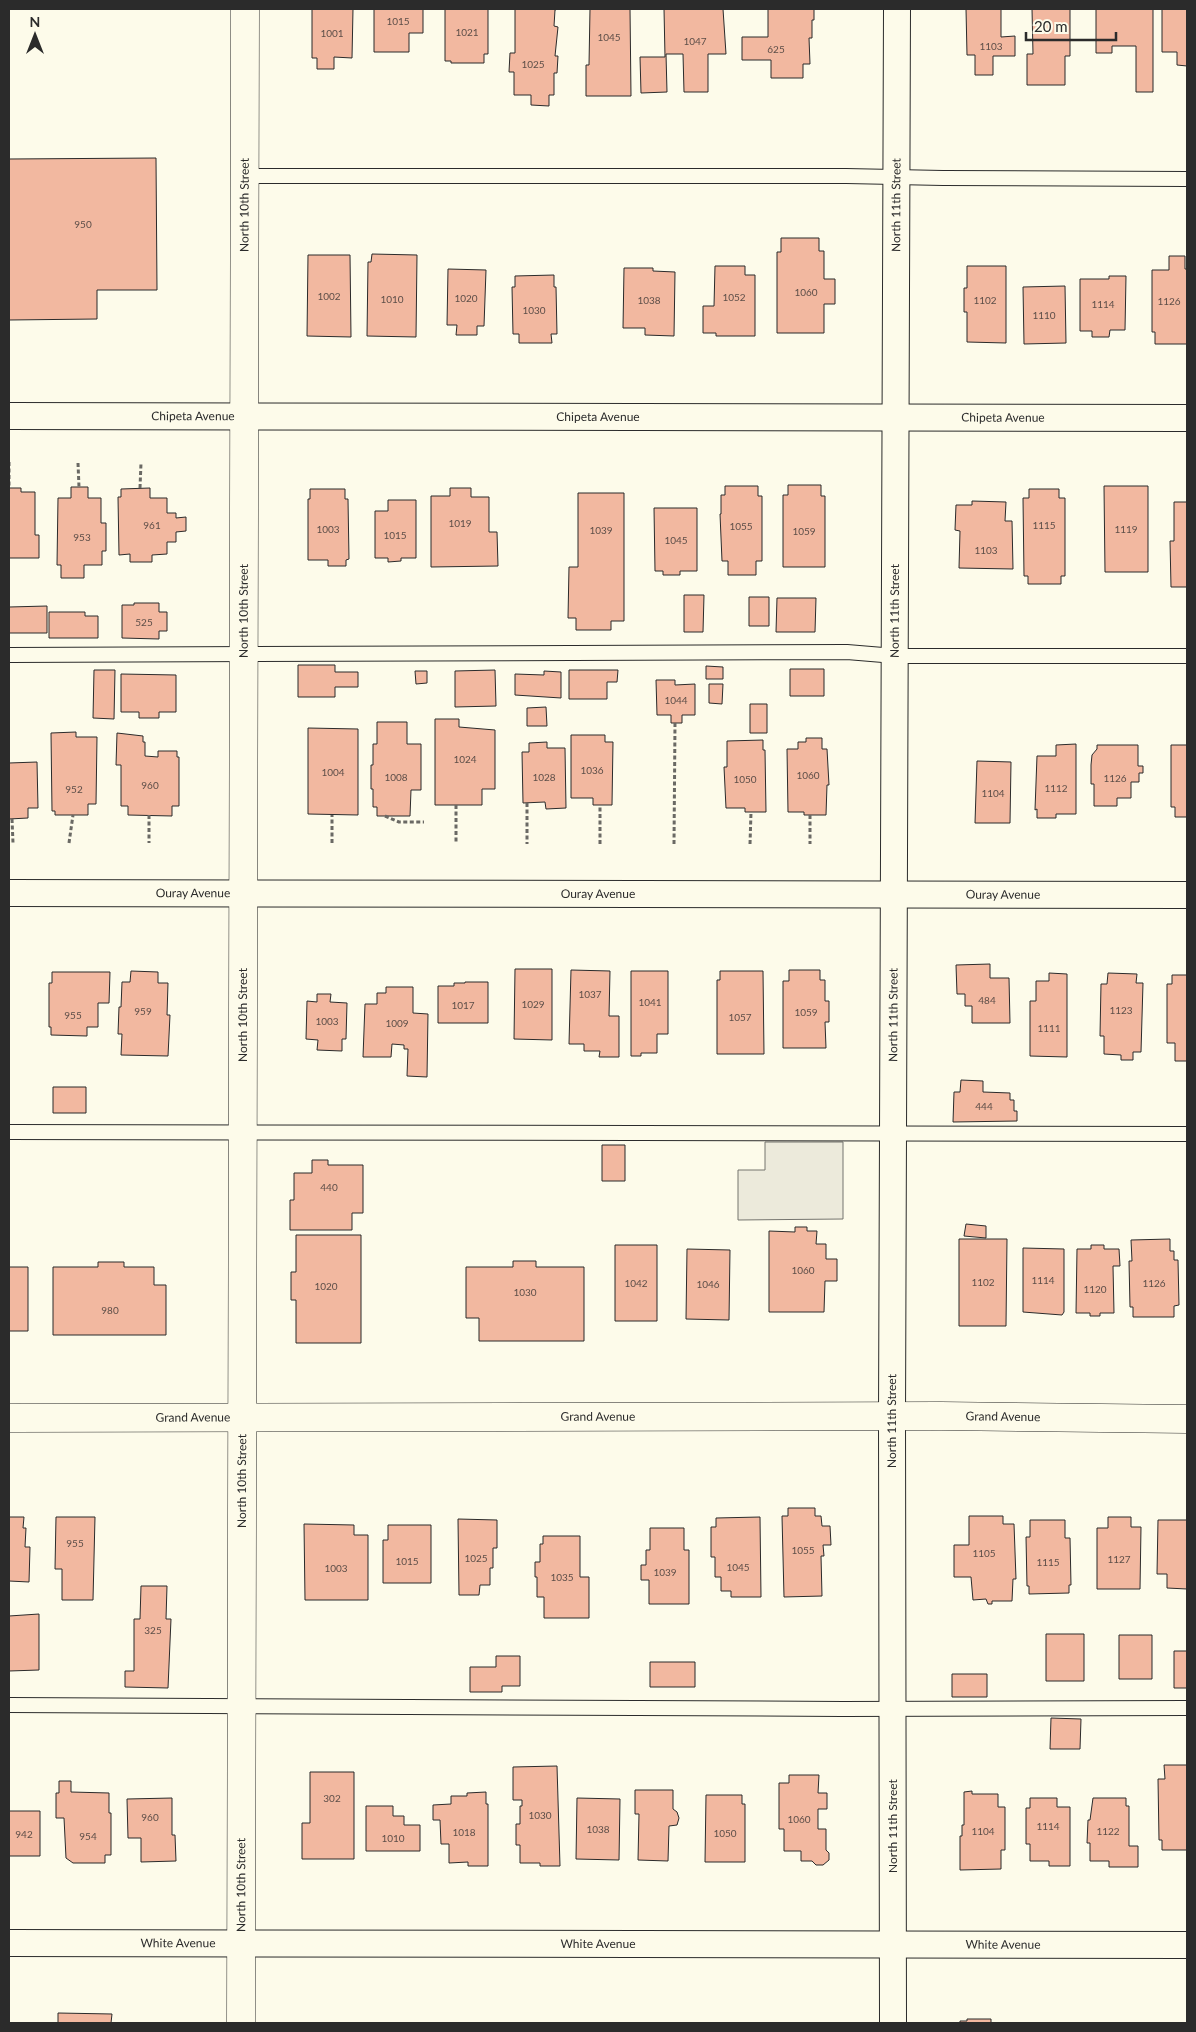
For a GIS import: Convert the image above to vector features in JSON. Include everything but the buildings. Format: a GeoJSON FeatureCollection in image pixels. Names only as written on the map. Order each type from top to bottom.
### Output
{"type":"FeatureCollection","features":[{"type":"Feature","properties":{"kind":"street","name":"North 10th Street"},"geometry":{"type":"LineString","coordinates":[[242,2023],[245,9]]}},
{"type":"Feature","properties":{"kind":"street","name":"North 11th Street"},"geometry":{"type":"LineString","coordinates":[[893,2023],[892,1416],[897,9]]}},
{"type":"Feature","properties":{"kind":"street","name":"Chipeta Avenue"},"geometry":{"type":"LineString","coordinates":[[9,416],[1187,418]]}},
{"type":"Feature","properties":{"kind":"street","name":"Ouray Avenue"},"geometry":{"type":"LineString","coordinates":[[9,893],[1187,895]]}},
{"type":"Feature","properties":{"kind":"street","name":"Grand Avenue"},"geometry":{"type":"LineString","coordinates":[[9,1418],[242,1419],[892,1416],[1187,1419]]}},
{"type":"Feature","properties":{"kind":"street","name":"White Avenue"},"geometry":{"type":"LineString","coordinates":[[9,1943],[1187,1944]]}},
{"type":"Feature","properties":{"kind":"lane"},"geometry":{"type":"LineString","coordinates":[[244,176],[846,176],[896,178],[1187,179]]}},
{"type":"Feature","properties":{"kind":"lane"},"geometry":{"type":"LineString","coordinates":[[9,655],[847,652],[895,656],[1187,656]]}},
{"type":"Feature","properties":{"kind":"lane"},"geometry":{"type":"LineString","coordinates":[[9,1132],[1187,1134]]}},
{"type":"Feature","properties":{"kind":"lane"},"geometry":{"type":"LineString","coordinates":[[9,1705],[1187,1708]]}},
{"type":"Feature","properties":{"kind":"path"},"geometry":{"type":"LineString","coordinates":[[9,462],[9,488]]}},
{"type":"Feature","properties":{"kind":"path"},"geometry":{"type":"LineString","coordinates":[[78,463],[79,487]]}},
{"type":"Feature","properties":{"kind":"path"},"geometry":{"type":"LineString","coordinates":[[140,488],[141,463]]}},
{"type":"Feature","properties":{"kind":"path"},"geometry":{"type":"LineString","coordinates":[[674,844],[675,723]]}},
{"type":"Feature","properties":{"kind":"path"},"geometry":{"type":"LineString","coordinates":[[527,803],[527,844]]}},
{"type":"Feature","properties":{"kind":"path"},"geometry":{"type":"LineString","coordinates":[[456,804],[456,844]]}},
{"type":"Feature","properties":{"kind":"path"},"geometry":{"type":"LineString","coordinates":[[600,804],[600,844]]}},
{"type":"Feature","properties":{"kind":"path"},"geometry":{"type":"LineString","coordinates":[[750,844],[751,812]]}},
{"type":"Feature","properties":{"kind":"path"},"geometry":{"type":"LineString","coordinates":[[70,843],[72,815]]}},
{"type":"Feature","properties":{"kind":"path"},"geometry":{"type":"LineString","coordinates":[[332,815],[332,843]]}},
{"type":"Feature","properties":{"kind":"path"},"geometry":{"type":"LineString","coordinates":[[810,815],[810,844]]}},
{"type":"Feature","properties":{"kind":"path"},"geometry":{"type":"LineString","coordinates":[[149,816],[149,843]]}},
{"type":"Feature","properties":{"kind":"path"},"geometry":{"type":"LineString","coordinates":[[385,816],[399,822],[424,822]]}},
{"type":"Feature","properties":{"kind":"path"},"geometry":{"type":"LineString","coordinates":[[12,819],[13,843]]}},
{"type":"Feature","properties":{"kind":"shaded area"},"geometry":{"type":"Polygon","coordinates":[[[765,1142],[843,1142],[843,1219],[738,1220],[738,1170],[765,1170],[765,1142]]]}}]}
